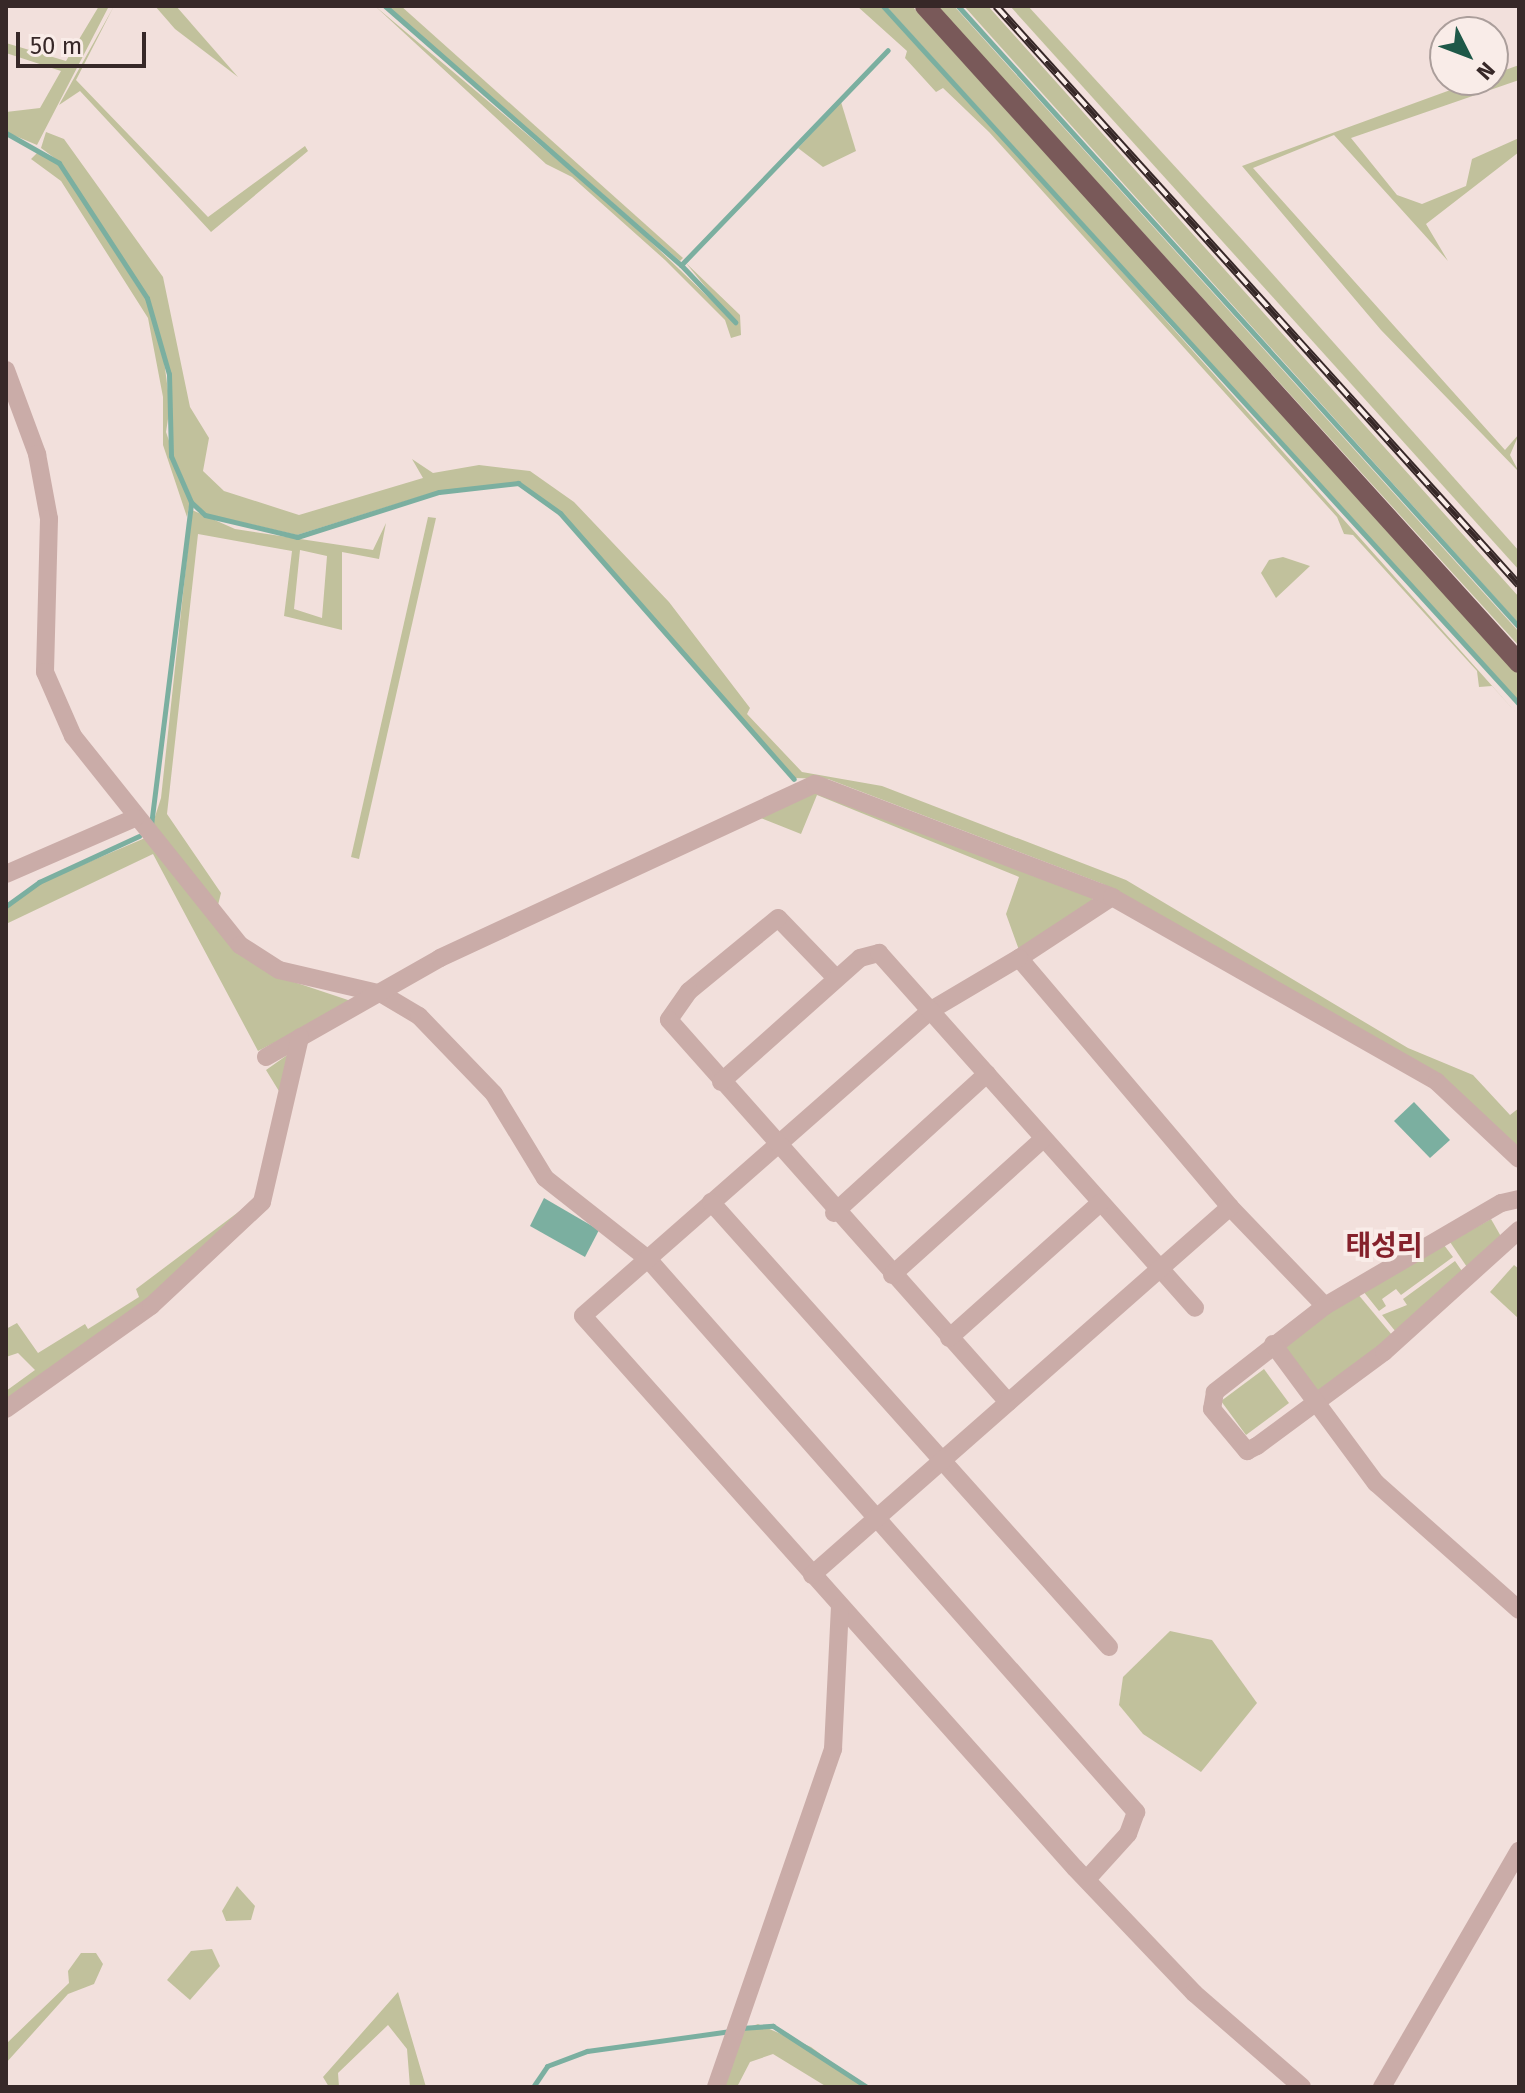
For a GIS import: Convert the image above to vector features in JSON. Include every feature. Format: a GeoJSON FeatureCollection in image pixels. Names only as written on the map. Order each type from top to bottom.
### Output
{"type":"FeatureCollection","features":[{"type":"Feature","properties":{"kind":"main road"},"geometry":{"type":"LineString","coordinates":[[925,6],[1519,663]]}},
{"type":"Feature","properties":{"kind":"street"},"geometry":{"type":"LineString","coordinates":[[6,370],[37,454],[49,519],[45,672],[68,726],[135,818],[240,945],[279,970],[382,994],[462,1054],[545,1178],[648,1259],[877,1518],[1136,1812],[1128,1834],[1087,1879]]}},
{"type":"Feature","properties":{"kind":"street"},"geometry":{"type":"LineString","coordinates":[[266,1057],[382,994],[440,958],[815,784],[1112,897],[1437,1082],[1519,1159]]}},
{"type":"Feature","properties":{"kind":"street"},"geometry":{"type":"LineString","coordinates":[[6,874],[135,818]]}},
{"type":"Feature","properties":{"kind":"street"},"geometry":{"type":"LineString","coordinates":[[1112,897],[1019,958],[931,1010],[583,1316],[840,1607],[1087,1879],[1194,1993],[1302,2087]]}},
{"type":"Feature","properties":{"kind":"street"},"geometry":{"type":"LineString","coordinates":[[836,978],[778,918],[689,991],[669,1020],[834,1213],[1008,1402]]}},
{"type":"Feature","properties":{"kind":"street"},"geometry":{"type":"LineString","coordinates":[[721,1082],[836,978],[879,953],[1195,1308]]}},
{"type":"Feature","properties":{"kind":"street"},"geometry":{"type":"LineString","coordinates":[[1019,958],[1230,1207],[1325,1306]]}},
{"type":"Feature","properties":{"kind":"street"},"geometry":{"type":"LineString","coordinates":[[6,1409],[151,1306],[262,1202],[300,1037]]}},
{"type":"Feature","properties":{"kind":"street"},"geometry":{"type":"LineString","coordinates":[[834,1213],[987,1074]]}},
{"type":"Feature","properties":{"kind":"street"},"geometry":{"type":"LineString","coordinates":[[892,1275],[1043,1139]]}},
{"type":"Feature","properties":{"kind":"street"},"geometry":{"type":"LineString","coordinates":[[1519,1199],[1501,1203],[1325,1306],[1215,1392],[1212,1409],[1247,1451],[1316,1404],[1500,1255],[1519,1230]]}},
{"type":"Feature","properties":{"kind":"street"},"geometry":{"type":"LineString","coordinates":[[711,1202],[1109,1647]]}},
{"type":"Feature","properties":{"kind":"street"},"geometry":{"type":"LineString","coordinates":[[949,1338],[1100,1203]]}},
{"type":"Feature","properties":{"kind":"street"},"geometry":{"type":"LineString","coordinates":[[812,1575],[1230,1207]]}},
{"type":"Feature","properties":{"kind":"street"},"geometry":{"type":"LineString","coordinates":[[1273,1344],[1316,1404],[1417,1526],[1519,1610]]}},
{"type":"Feature","properties":{"kind":"street"},"geometry":{"type":"LineString","coordinates":[[716,2087],[731,2031],[833,1749],[840,1607]]}},
{"type":"Feature","properties":{"kind":"street"},"geometry":{"type":"LineString","coordinates":[[1382,2087],[1519,1851]]}},
{"type":"Feature","properties":{"kind":"shaded area"},"geometry":{"type":"Polygon","coordinates":[[[99,6],[109,6],[37,145],[6,132],[6,112],[40,108],[61,71],[6,53],[6,43],[66,61],[99,6]]]}},
{"type":"Feature","properties":{"kind":"shaded area"},"geometry":{"type":"Polygon","coordinates":[[[114,6],[76,80],[208,217],[305,146],[308,151],[211,232],[80,91],[59,105],[114,6]]]}},
{"type":"Feature","properties":{"kind":"shaded area"},"geometry":{"type":"Polygon","coordinates":[[[155,6],[176,6],[238,77],[175,29],[155,6]]]}},
{"type":"Feature","properties":{"kind":"shaded area"},"geometry":{"type":"Polygon","coordinates":[[[375,6],[624,216],[735,323],[686,263],[740,315],[741,335],[731,338],[725,320],[665,260],[572,177],[546,164],[375,6]]]}},
{"type":"Feature","properties":{"kind":"shaded area"},"geometry":{"type":"Polygon","coordinates":[[[386,6],[401,6],[683,258],[680,261],[386,6]]]}},
{"type":"Feature","properties":{"kind":"shaded area"},"geometry":{"type":"Polygon","coordinates":[[[857,6],[880,6],[950,79],[1519,716],[1492,686],[1479,687],[1477,671],[1353,535],[1344,534],[1337,517],[989,132],[943,88],[936,92],[905,58],[907,51],[857,6]]]}},
{"type":"Feature","properties":{"kind":"shaded area"},"geometry":{"type":"Polygon","coordinates":[[[886,6],[912,6],[1519,675],[1519,702],[886,6]]]}},
{"type":"Feature","properties":{"kind":"shaded area"},"geometry":{"type":"Polygon","coordinates":[[[937,6],[954,6],[1519,632],[1519,646],[937,6]]]}},
{"type":"Feature","properties":{"kind":"shaded area"},"geometry":{"type":"Polygon","coordinates":[[[964,6],[988,6],[1519,597],[1519,624],[964,6]]]}},
{"type":"Feature","properties":{"kind":"shaded area"},"geometry":{"type":"Polygon","coordinates":[[[1010,6],[1028,6],[1245,243],[1519,551],[1519,570],[1010,6]]]}},
{"type":"Feature","properties":{"kind":"shaded area"},"geometry":{"type":"Polygon","coordinates":[[[1519,65],[1519,80],[1509,83],[1509,69],[1519,65]]]}},
{"type":"Feature","properties":{"kind":"shaded area"},"geometry":{"type":"Polygon","coordinates":[[[1434,96],[1473,96],[1351,138],[1397,195],[1422,204],[1466,186],[1472,159],[1519,138],[1519,152],[1426,224],[1448,261],[1334,135],[1253,168],[1505,450],[1519,434],[1510,455],[1519,472],[1381,330],[1242,166],[1434,96]]]}},
{"type":"Feature","properties":{"kind":"shaded area"},"geometry":{"type":"Polygon","coordinates":[[[841,102],[856,151],[823,167],[798,148],[841,102]]]}},
{"type":"Feature","properties":{"kind":"shaded area"},"geometry":{"type":"Polygon","coordinates":[[[46,132],[64,139],[163,277],[190,407],[209,438],[203,471],[224,491],[299,515],[423,478],[412,459],[433,473],[479,465],[530,471],[574,502],[669,602],[750,708],[747,714],[802,772],[882,786],[1126,880],[1408,1048],[1473,1075],[1510,1115],[1519,1108],[1519,1149],[1455,1088],[1103,884],[828,779],[795,778],[561,512],[519,482],[438,491],[297,535],[206,514],[193,501],[173,455],[170,373],[148,297],[60,162],[41,148],[46,132]]]}},
{"type":"Feature","properties":{"kind":"shaded area"},"geometry":{"type":"Polygon","coordinates":[[[38,152],[58,164],[146,300],[161,338],[170,406],[166,432],[190,502],[187,517],[163,445],[163,397],[148,318],[61,181],[31,159],[38,152]]]}},
{"type":"Feature","properties":{"kind":"shaded area"},"geometry":{"type":"Polygon","coordinates":[[[192,510],[235,529],[373,550],[386,523],[379,559],[342,552],[342,630],[284,616],[292,551],[198,534],[167,814],[221,893],[217,909],[151,829],[161,798],[192,510]],[[300,550],[294,609],[322,618],[327,556],[300,550]]]}},
{"type":"Feature","properties":{"kind":"shaded area"},"geometry":{"type":"Polygon","coordinates":[[[428,517],[436,518],[359,859],[351,857],[428,517]]]}},
{"type":"Feature","properties":{"kind":"shaded area"},"geometry":{"type":"Polygon","coordinates":[[[1283,557],[1310,566],[1276,598],[1261,573],[1269,560],[1283,557]]]}},
{"type":"Feature","properties":{"kind":"shaded area"},"geometry":{"type":"Polygon","coordinates":[[[811,790],[1092,897],[1092,903],[1019,950],[1006,914],[1019,877],[817,795],[801,834],[758,817],[811,790]]]}},
{"type":"Feature","properties":{"kind":"shaded area"},"geometry":{"type":"Polygon","coordinates":[[[145,838],[276,976],[354,1002],[258,1051],[153,854],[6,924],[6,909],[40,883],[145,838]]]}},
{"type":"Feature","properties":{"kind":"shaded area"},"geometry":{"type":"Polygon","coordinates":[[[293,1051],[260,1200],[147,1304],[6,1405],[6,1391],[35,1370],[18,1353],[6,1357],[6,1329],[17,1323],[38,1353],[85,1324],[88,1329],[139,1297],[136,1289],[261,1195],[282,1096],[266,1070],[293,1051]]]}},
{"type":"Feature","properties":{"kind":"shaded area"},"geometry":{"type":"Polygon","coordinates":[[[1414,1102],[1450,1140],[1430,1158],[1394,1121],[1414,1102]]]}},
{"type":"Feature","properties":{"kind":"shaded area"},"geometry":{"type":"Polygon","coordinates":[[[544,1198],[599,1230],[585,1257],[530,1226],[544,1198]]]}},
{"type":"Feature","properties":{"kind":"shaded area"},"geometry":{"type":"Polygon","coordinates":[[[1491,1219],[1503,1240],[1469,1270],[1450,1242],[1491,1219]]]}},
{"type":"Feature","properties":{"kind":"shaded area"},"geometry":{"type":"Polygon","coordinates":[[[1444,1245],[1453,1257],[1401,1295],[1396,1289],[1382,1299],[1386,1306],[1379,1311],[1363,1291],[1444,1245]]]}},
{"type":"Feature","properties":{"kind":"shaded area"},"geometry":{"type":"Polygon","coordinates":[[[1455,1261],[1464,1274],[1396,1332],[1382,1315],[1407,1305],[1403,1299],[1455,1261]]]}},
{"type":"Feature","properties":{"kind":"shaded area"},"geometry":{"type":"Polygon","coordinates":[[[1514,1265],[1519,1269],[1519,1319],[1490,1292],[1514,1265]]]}},
{"type":"Feature","properties":{"kind":"shaded area"},"geometry":{"type":"Polygon","coordinates":[[[1357,1293],[1392,1335],[1319,1393],[1283,1344],[1357,1293]]]}},
{"type":"Feature","properties":{"kind":"shaded area"},"geometry":{"type":"Polygon","coordinates":[[[1264,1369],[1289,1403],[1246,1435],[1221,1401],[1264,1369]]]}},
{"type":"Feature","properties":{"kind":"shaded area"},"geometry":{"type":"Polygon","coordinates":[[[1170,1631],[1212,1640],[1257,1703],[1201,1772],[1143,1734],[1119,1705],[1123,1677],[1170,1631]]]}},
{"type":"Feature","properties":{"kind":"shaded area"},"geometry":{"type":"Polygon","coordinates":[[[237,1886],[255,1906],[251,1920],[226,1921],[222,1911],[237,1886]]]}},
{"type":"Feature","properties":{"kind":"shaded area"},"geometry":{"type":"Polygon","coordinates":[[[212,1949],[220,1966],[190,2000],[167,1980],[191,1951],[212,1949]]]}},
{"type":"Feature","properties":{"kind":"shaded area"},"geometry":{"type":"Polygon","coordinates":[[[81,1953],[96,1953],[103,1964],[94,1984],[68,1994],[6,2063],[6,2044],[69,1983],[68,1971],[81,1953]]]}},
{"type":"Feature","properties":{"kind":"shaded area"},"geometry":{"type":"Polygon","coordinates":[[[398,1992],[426,2087],[410,2087],[407,2049],[388,2025],[338,2073],[339,2087],[329,2087],[323,2077],[398,1992]]]}},
{"type":"Feature","properties":{"kind":"shaded area"},"geometry":{"type":"Polygon","coordinates":[[[758,2024],[811,2047],[865,2087],[827,2087],[773,2054],[750,2062],[737,2087],[721,2087],[735,2032],[758,2024]]]}},
{"type":"Feature","properties":{"kind":"waterway"},"geometry":{"type":"LineString","coordinates":[[385,6],[681,265],[735,322]]}},
{"type":"Feature","properties":{"kind":"waterway"},"geometry":{"type":"LineString","coordinates":[[883,6],[1519,704]]}},
{"type":"Feature","properties":{"kind":"waterway"},"geometry":{"type":"LineString","coordinates":[[958,6],[1519,627]]}},
{"type":"Feature","properties":{"kind":"waterway"},"geometry":{"type":"LineString","coordinates":[[681,265],[888,50]]}},
{"type":"Feature","properties":{"kind":"waterway"},"geometry":{"type":"LineString","coordinates":[[6,133],[59,163],[147,298],[169,374],[171,456],[191,502],[205,515],[297,537],[439,492],[518,483],[560,513],[794,779]]}},
{"type":"Feature","properties":{"kind":"waterway"},"geometry":{"type":"LineString","coordinates":[[151,825],[191,502]]}},
{"type":"Feature","properties":{"kind":"waterway"},"geometry":{"type":"LineString","coordinates":[[6,906],[39,882],[139,836]]}},
{"type":"Feature","properties":{"kind":"waterway"},"geometry":{"type":"LineString","coordinates":[[741,2028],[773,2026],[867,2087]]}},
{"type":"Feature","properties":{"kind":"waterway"},"geometry":{"type":"LineString","coordinates":[[533,2087],[547,2066],[587,2051],[731,2031]]}},
{"type":"Feature","properties":{"kind":"railway"},"geometry":{"type":"LineString","coordinates":[[996,6],[1519,585]]}},
{"type":"Feature","properties":{"kind":"district","name":"태성리"},"geometry":{"type":"Point","coordinates":[1384,1246]}}]}
